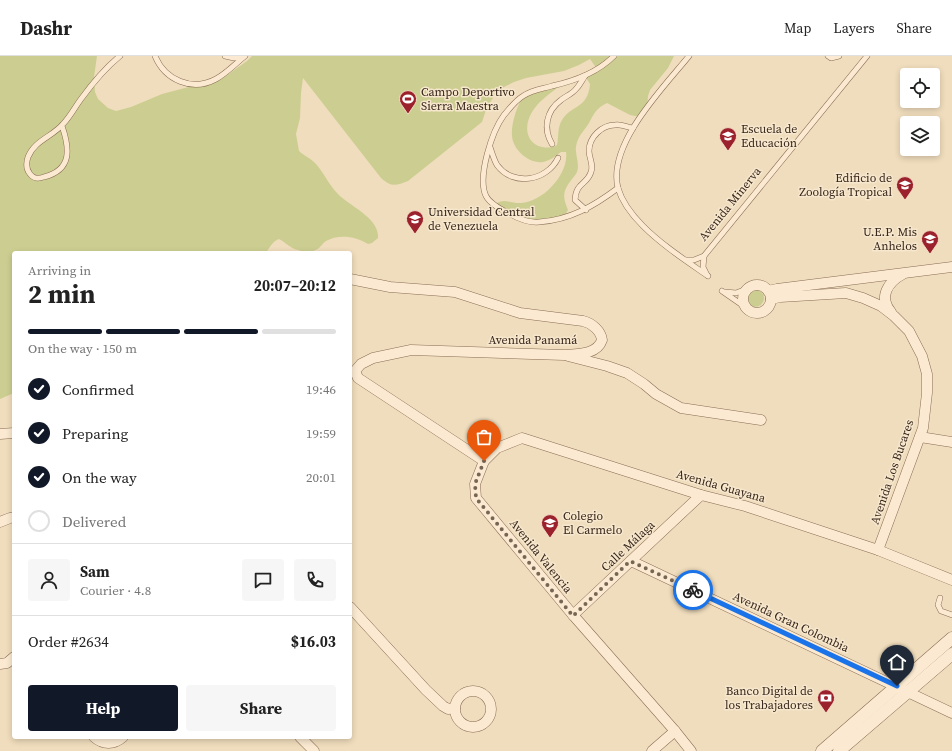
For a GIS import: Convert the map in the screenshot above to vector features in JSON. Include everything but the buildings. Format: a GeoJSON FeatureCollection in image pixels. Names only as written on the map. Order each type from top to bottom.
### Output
{"type":"FeatureCollection","features":[{"type":"Feature","properties":{"kind":"street"},"geometry":{"type":"LineString","coordinates":[[770,295],[765,288],[758,285],[749,288],[746,291],[743,298],[744,303],[748,309],[753,312],[761,312],[768,307],[770,295],[777,289],[952,267]]}},
{"type":"Feature","properties":{"kind":"street","name":"Avenida Los Bucares"},"geometry":{"type":"LineString","coordinates":[[894,316],[885,304],[885,292],[891,283],[907,273]]}},
{"type":"Feature","properties":{"kind":"street","name":"Avenida Panamá"},"geometry":{"type":"LineString","coordinates":[[352,278],[390,287],[455,292],[520,313],[583,321],[592,324],[601,335],[602,340],[600,345],[592,351],[564,355],[411,350],[373,358],[361,364],[355,371],[358,378],[484,461]]}},
{"type":"Feature","properties":{"kind":"street","name":"Avenida Los Bucares"},"geometry":{"type":"LineString","coordinates":[[770,295],[780,297],[846,293],[864,298],[881,306],[894,316],[909,331],[922,356],[927,374],[927,393],[923,428],[878,550]]}},
{"type":"Feature","properties":{"kind":"street"},"geometry":{"type":"LineString","coordinates":[[564,355],[578,360],[607,366],[627,373],[661,398],[681,408],[761,420]]}},
{"type":"Feature","properties":{"kind":"street"},"geometry":{"type":"LineString","coordinates":[[0,434],[12,433]]}},
{"type":"Feature","properties":{"kind":"street"},"geometry":{"type":"LineString","coordinates":[[920,437],[952,442]]}},
{"type":"Feature","properties":{"kind":"street","name":"Avenida Guayana"},"geometry":{"type":"LineString","coordinates":[[484,461],[498,448],[522,438],[701,495],[745,506],[878,550],[952,580]]}},
{"type":"Feature","properties":{"kind":"street","name":"Avenida Valencia"},"geometry":{"type":"LineString","coordinates":[[484,461],[475,484],[476,498],[573,616],[691,751]]}},
{"type":"Feature","properties":{"kind":"street","name":"Calle Málaga"},"geometry":{"type":"LineString","coordinates":[[573,616],[701,495]]}},
{"type":"Feature","properties":{"kind":"street"},"geometry":{"type":"LineString","coordinates":[[0,522],[12,518]]}},
{"type":"Feature","properties":{"kind":"street","name":"Avenida Gran Colombia"},"geometry":{"type":"LineString","coordinates":[[630,561],[952,713]]}},
{"type":"Feature","properties":{"kind":"street"},"geometry":{"type":"LineString","coordinates":[[352,609],[426,690],[443,706],[448,709],[455,708]]}},
{"type":"Feature","properties":{"kind":"street"},"geometry":{"type":"LineString","coordinates":[[839,751],[952,638]]}},
{"type":"Feature","properties":{"kind":"street"},"geometry":{"type":"LineString","coordinates":[[822,751],[902,689],[952,654]]}},
{"type":"Feature","properties":{"kind":"street"},"geometry":{"type":"LineString","coordinates":[[0,664],[7,663],[12,659]]}},
{"type":"Feature","properties":{"kind":"street"},"geometry":{"type":"LineString","coordinates":[[652,751],[675,731]]}},
{"type":"Feature","properties":{"kind":"street"},"geometry":{"type":"LineString","coordinates":[[97,739],[108,743],[115,742],[120,739]]}},
{"type":"Feature","properties":{"kind":"street"},"geometry":{"type":"LineString","coordinates":[[302,739],[314,751]]}},
{"type":"Feature","properties":{"kind":"lane"},"geometry":{"type":"LineString","coordinates":[[62,126],[68,148],[65,163],[54,175],[38,179],[33,177],[27,169],[26,162],[30,153],[38,143],[62,126],[93,83],[120,56]]}},
{"type":"Feature","properties":{"kind":"lane"},"geometry":{"type":"LineString","coordinates":[[155,56],[158,64],[164,72],[182,82],[196,84],[207,83],[216,79],[243,58]]}},
{"type":"Feature","properties":{"kind":"lane"},"geometry":{"type":"LineString","coordinates":[[225,56],[243,58]]}},
{"type":"Feature","properties":{"kind":"lane"},"geometry":{"type":"LineString","coordinates":[[614,56],[598,69],[585,76],[523,95],[512,104],[503,117],[490,147],[483,171],[483,186],[487,197],[505,212],[526,221],[538,222],[563,218],[586,210],[618,188]]}},
{"type":"Feature","properties":{"kind":"lane"},"geometry":{"type":"LineString","coordinates":[[685,260],[660,242],[642,226],[625,203],[618,188],[618,172],[622,150],[633,128],[647,108],[689,56]]}},
{"type":"Feature","properties":{"kind":"lane"},"geometry":{"type":"LineString","coordinates":[[828,56],[831,58],[839,56]]}},
{"type":"Feature","properties":{"kind":"lane","name":"Avenida Minerva"},"geometry":{"type":"LineString","coordinates":[[685,260],[694,260],[704,256],[867,56]]}},
{"type":"Feature","properties":{"kind":"lane"},"geometry":{"type":"LineString","coordinates":[[552,144],[546,132],[546,126],[550,114],[557,104],[577,89],[585,76]]}},
{"type":"Feature","properties":{"kind":"lane"},"geometry":{"type":"LineString","coordinates":[[586,210],[576,200],[576,194],[578,187],[591,172],[592,165],[589,152],[592,140],[601,130],[613,124],[633,128]]}},
{"type":"Feature","properties":{"kind":"lane"},"geometry":{"type":"LineString","coordinates":[[490,147],[498,166],[507,174],[519,178],[533,179],[539,177],[550,170],[558,158]]}},
{"type":"Feature","properties":{"kind":"lane","name":"Avenida Minerva"},"geometry":{"type":"LineString","coordinates":[[685,260],[708,276],[703,267],[704,256]]}},
{"type":"Feature","properties":{"kind":"lane"},"geometry":{"type":"LineString","coordinates":[[748,309],[722,291],[736,293],[749,288]]}},
{"type":"Feature","properties":{"kind":"lane"},"geometry":{"type":"LineString","coordinates":[[940,598],[938,605],[941,611],[952,615]]}},
{"type":"Feature","properties":{"kind":"green space"},"geometry":{"type":"Polygon","coordinates":[[[0,56],[97,56],[94,77],[95,92],[98,99],[108,108],[116,111],[131,107],[162,94],[223,78],[252,56],[614,56],[612,58],[618,56],[674,56],[668,68],[650,90],[647,108],[640,117],[630,115],[607,103],[600,107],[594,114],[579,137],[577,143],[576,150],[578,169],[565,190],[564,197],[568,210],[563,218],[526,221],[495,205],[501,201],[521,203],[538,198],[559,178],[566,160],[566,152],[561,152],[555,157],[543,162],[532,161],[527,158],[519,151],[513,141],[513,120],[523,95],[557,85],[557,88],[534,108],[529,117],[527,128],[529,138],[536,145],[548,148],[557,145],[560,123],[566,115],[583,102],[589,92],[590,84],[585,76],[597,69],[590,59],[564,71],[526,78],[504,87],[495,95],[487,107],[482,122],[408,181],[397,185],[388,183],[381,178],[303,78],[300,118],[296,134],[299,151],[316,164],[332,187],[343,199],[369,218],[374,224],[378,238],[372,243],[368,244],[358,239],[336,237],[326,241],[314,251],[295,249],[279,239],[273,243],[267,251],[12,251],[12,394],[0,399],[0,56]]]}},
{"type":"Feature","properties":{"kind":"green space"},"geometry":{"type":"Polygon","coordinates":[[[755,289],[761,292],[764,298],[761,304],[755,307],[749,304],[746,298],[749,292],[755,289]]]}},
{"type":"Feature","properties":{"kind":"way so far"},"geometry":{"type":"LineString","coordinates":[[484,461],[475,484],[476,498],[573,616],[630,561],[693,590]]}},
{"type":"Feature","properties":{"kind":"place","name":"Campo Deportivo Sierra Maestra"},"geometry":{"type":"Point","coordinates":[408,114]}},
{"type":"Feature","properties":{"kind":"place","name":"Escuela de Educación"},"geometry":{"type":"Point","coordinates":[728,151]}},
{"type":"Feature","properties":{"kind":"place","name":"Edificio de Zoología Tropical"},"geometry":{"type":"Point","coordinates":[905,200]}},
{"type":"Feature","properties":{"kind":"place","name":"Universidad Central de Venezuela"},"geometry":{"type":"Point","coordinates":[415,234]}},
{"type":"Feature","properties":{"kind":"place","name":"U.E.P. Mis Anhelos"},"geometry":{"type":"Point","coordinates":[930,254]}},
{"type":"Feature","properties":{"kind":"place","name":"Colegio El Carmelo"},"geometry":{"type":"Point","coordinates":[550,538]}},
{"type":"Feature","properties":{"kind":"place","name":"Banco Digital de los Trabajadores"},"geometry":{"type":"Point","coordinates":[826,713]}},
{"type":"Feature","properties":{"kind":"route"},"geometry":{"type":"LineString","coordinates":[[693,590],[897,686]]}}]}
